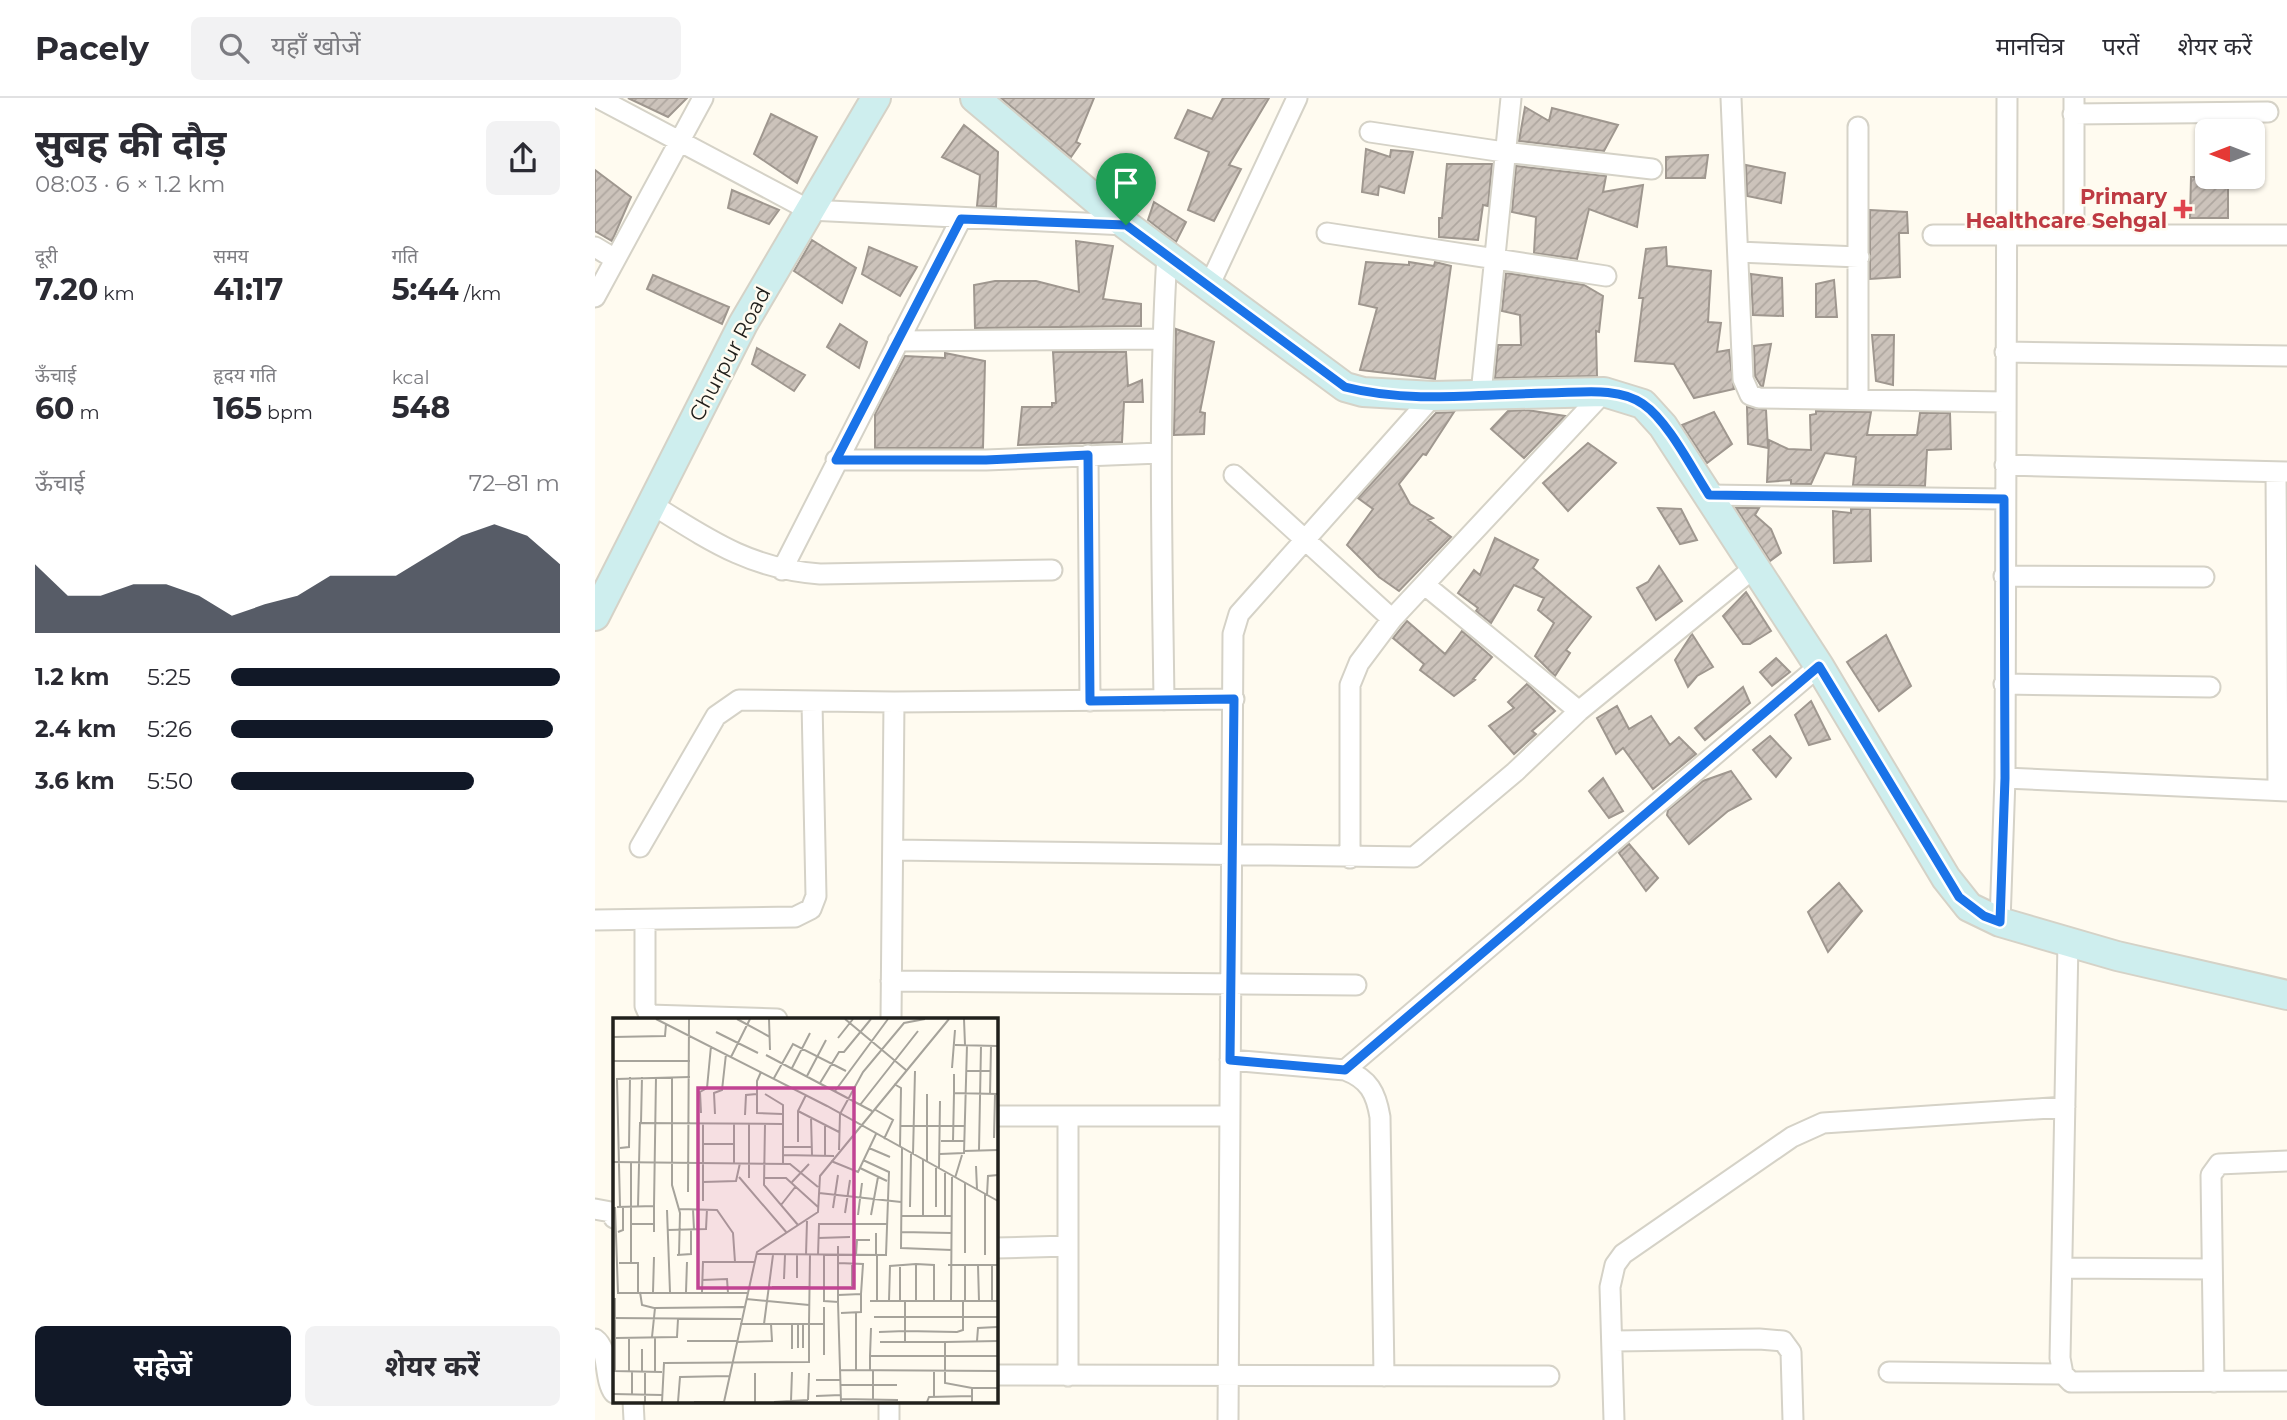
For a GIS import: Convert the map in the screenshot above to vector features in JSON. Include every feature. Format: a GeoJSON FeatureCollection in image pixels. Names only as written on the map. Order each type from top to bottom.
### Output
{"type":"FeatureCollection","features":[{"type":"Feature","properties":{"kind":"street"},"geometry":{"type":"LineString","coordinates":[[598,98],[809,210],[1126,225]]}},
{"type":"Feature","properties":{"kind":"street"},"geometry":{"type":"LineString","coordinates":[[595,297],[703,98]]}},
{"type":"Feature","properties":{"kind":"street","name":"Churpur Road"},"geometry":{"type":"LineString","coordinates":[[595,615],[743,324],[876,98]]}},
{"type":"Feature","properties":{"kind":"street"},"geometry":{"type":"LineString","coordinates":[[975,98],[1126,225],[1345,387],[1363,392],[1433,396],[1604,392],[1632,399],[1652,412],[1819,666],[1952,887],[1969,907],[2000,922],[2068,942],[2287,995]]}},
{"type":"Feature","properties":{"kind":"street"},"geometry":{"type":"LineString","coordinates":[[1208,288],[1297,98]]}},
{"type":"Feature","properties":{"kind":"street"},"geometry":{"type":"LineString","coordinates":[[1481,394],[1511,98]]}},
{"type":"Feature","properties":{"kind":"street"},"geometry":{"type":"LineString","coordinates":[[1731,98],[1745,389],[1759,398],[2004,402]]}},
{"type":"Feature","properties":{"kind":"street"},"geometry":{"type":"LineString","coordinates":[[2000,922],[2005,778],[2004,402],[2007,98]]}},
{"type":"Feature","properties":{"kind":"street"},"geometry":{"type":"LineString","coordinates":[[2074,235],[2074,106],[2267,112]]}},
{"type":"Feature","properties":{"kind":"street"},"geometry":{"type":"LineString","coordinates":[[1858,127],[1858,400]]}},
{"type":"Feature","properties":{"kind":"street"},"geometry":{"type":"LineString","coordinates":[[1370,132],[1504,152],[1652,169]]}},
{"type":"Feature","properties":{"kind":"street"},"geometry":{"type":"LineString","coordinates":[[782,570],[961,219]]}},
{"type":"Feature","properties":{"kind":"street"},"geometry":{"type":"LineString","coordinates":[[1327,233],[1606,276]]}},
{"type":"Feature","properties":{"kind":"street"},"geometry":{"type":"LineString","coordinates":[[1933,235],[2287,235]]}},
{"type":"Feature","properties":{"kind":"street"},"geometry":{"type":"LineString","coordinates":[[595,247],[615,259]]}},
{"type":"Feature","properties":{"kind":"street"},"geometry":{"type":"LineString","coordinates":[[1738,252],[1859,257]]}},
{"type":"Feature","properties":{"kind":"street"},"geometry":{"type":"LineString","coordinates":[[1164,700],[1160,453],[1167,255]]}},
{"type":"Feature","properties":{"kind":"street"},"geometry":{"type":"LineString","coordinates":[[898,341],[1162,339]]}},
{"type":"Feature","properties":{"kind":"street"},"geometry":{"type":"LineString","coordinates":[[2005,352],[2287,356]]}},
{"type":"Feature","properties":{"kind":"street"},"geometry":{"type":"LineString","coordinates":[[1350,858],[1350,685],[1359,663],[1392,619],[1604,392]]}},
{"type":"Feature","properties":{"kind":"street"},"geometry":{"type":"LineString","coordinates":[[1228,1420],[1233,634],[1237,620],[1433,396]]}},
{"type":"Feature","properties":{"kind":"street"},"geometry":{"type":"LineString","coordinates":[[836,460],[986,460],[1160,453]]}},
{"type":"Feature","properties":{"kind":"street"},"geometry":{"type":"LineString","coordinates":[[1088,455],[1090,701]]}},
{"type":"Feature","properties":{"kind":"street"},"geometry":{"type":"LineString","coordinates":[[2005,465],[2281,472],[2283,790],[2005,778]]}},
{"type":"Feature","properties":{"kind":"street"},"geometry":{"type":"LineString","coordinates":[[1234,475],[1392,619]]}},
{"type":"Feature","properties":{"kind":"street"},"geometry":{"type":"LineString","coordinates":[[1709,495],[2004,499]]}},
{"type":"Feature","properties":{"kind":"street"},"geometry":{"type":"LineString","coordinates":[[653,505],[735,554],[782,570],[820,574],[1052,570]]}},
{"type":"Feature","properties":{"kind":"street"},"geometry":{"type":"LineString","coordinates":[[894,850],[1405,859],[1420,854],[1515,772],[1579,711],[1755,567]]}},
{"type":"Feature","properties":{"kind":"street"},"geometry":{"type":"LineString","coordinates":[[2004,576],[2204,578]]}},
{"type":"Feature","properties":{"kind":"street"},"geometry":{"type":"LineString","coordinates":[[1425,585],[1579,711]]}},
{"type":"Feature","properties":{"kind":"street"},"geometry":{"type":"LineString","coordinates":[[1345,1070],[1819,666]]}},
{"type":"Feature","properties":{"kind":"street"},"geometry":{"type":"LineString","coordinates":[[2004,684],[2210,687]]}},
{"type":"Feature","properties":{"kind":"street"},"geometry":{"type":"LineString","coordinates":[[640,847],[716,716],[739,700],[894,702],[1234,699]]}},
{"type":"Feature","properties":{"kind":"street"},"geometry":{"type":"LineString","coordinates":[[595,920],[795,917],[811,909],[816,896],[812,702]]}},
{"type":"Feature","properties":{"kind":"street"},"geometry":{"type":"LineString","coordinates":[[891,1018],[894,702]]}},
{"type":"Feature","properties":{"kind":"street"},"geometry":{"type":"LineString","coordinates":[[645,920],[645,1006],[649,1015],[745,1018]]}},
{"type":"Feature","properties":{"kind":"street"},"geometry":{"type":"LineString","coordinates":[[2068,942],[2060,1358],[2063,1374],[2071,1382],[2287,1381]]}},
{"type":"Feature","properties":{"kind":"street"},"geometry":{"type":"LineString","coordinates":[[891,981],[1356,985]]}},
{"type":"Feature","properties":{"kind":"street"},"geometry":{"type":"LineString","coordinates":[[1230,1060],[1345,1070],[1361,1076],[1376,1096],[1380,1117],[1384,1376]]}},
{"type":"Feature","properties":{"kind":"street"},"geometry":{"type":"LineString","coordinates":[[1614,1420],[1611,1276],[1623,1254],[1801,1132],[1823,1123],[2065,1107]]}},
{"type":"Feature","properties":{"kind":"street"},"geometry":{"type":"LineString","coordinates":[[997,1116],[1229,1116]]}},
{"type":"Feature","properties":{"kind":"street"},"geometry":{"type":"LineString","coordinates":[[1068,1117],[1068,1376]]}},
{"type":"Feature","properties":{"kind":"street"},"geometry":{"type":"LineString","coordinates":[[2214,1382],[2210,1184],[2214,1169],[2231,1162],[2287,1161]]}},
{"type":"Feature","properties":{"kind":"street"},"geometry":{"type":"LineString","coordinates":[[595,1209],[611,1212],[613,1216]]}},
{"type":"Feature","properties":{"kind":"street"},"geometry":{"type":"LineString","coordinates":[[997,1248],[1068,1246]]}},
{"type":"Feature","properties":{"kind":"street"},"geometry":{"type":"LineString","coordinates":[[2062,1268],[2212,1269]]}},
{"type":"Feature","properties":{"kind":"street"},"geometry":{"type":"LineString","coordinates":[[595,1339],[602,1349],[608,1384],[613,1392]]}},
{"type":"Feature","properties":{"kind":"street"},"geometry":{"type":"LineString","coordinates":[[1614,1341],[1783,1341],[1791,1352],[1793,1420]]}},
{"type":"Feature","properties":{"kind":"street"},"geometry":{"type":"LineString","coordinates":[[1889,1372],[2063,1374]]}},
{"type":"Feature","properties":{"kind":"street"},"geometry":{"type":"LineString","coordinates":[[997,1375],[1549,1377]]}},
{"type":"Feature","properties":{"kind":"street"},"geometry":{"type":"LineString","coordinates":[[633,1402],[634,1420]]}},
{"type":"Feature","properties":{"kind":"street"},"geometry":{"type":"LineString","coordinates":[[889,1402],[889,1420]]}},
{"type":"Feature","properties":{"kind":"building"},"geometry":{"type":"Polygon","coordinates":[[[628,98],[687,98],[668,117],[628,98]]]}},
{"type":"Feature","properties":{"kind":"building"},"geometry":{"type":"Polygon","coordinates":[[[1001,98],[1094,98],[1076,142],[1080,144],[1071,157],[1001,98]]]}},
{"type":"Feature","properties":{"kind":"building"},"geometry":{"type":"Polygon","coordinates":[[[1223,98],[1269,98],[1229,165],[1241,169],[1214,221],[1188,210],[1209,152],[1175,138],[1188,110],[1212,119],[1223,98]]]}},
{"type":"Feature","properties":{"kind":"building"},"geometry":{"type":"Polygon","coordinates":[[[1525,107],[1549,121],[1552,108],[1618,125],[1604,151],[1519,141],[1525,107]]]}},
{"type":"Feature","properties":{"kind":"building"},"geometry":{"type":"Polygon","coordinates":[[[771,114],[817,137],[797,183],[754,154],[771,114]]]}},
{"type":"Feature","properties":{"kind":"building"},"geometry":{"type":"Polygon","coordinates":[[[964,125],[998,152],[996,207],[977,206],[980,175],[942,157],[964,125]]]}},
{"type":"Feature","properties":{"kind":"building"},"geometry":{"type":"Polygon","coordinates":[[[1366,149],[1390,157],[1391,150],[1413,152],[1404,193],[1379,186],[1378,195],[1362,192],[1366,149]]]}},
{"type":"Feature","properties":{"kind":"building"},"geometry":{"type":"Polygon","coordinates":[[[1708,155],[1705,178],[1666,178],[1666,157],[1708,155]]]}},
{"type":"Feature","properties":{"kind":"building"},"geometry":{"type":"Polygon","coordinates":[[[1447,164],[1492,164],[1488,206],[1483,205],[1478,240],[1439,237],[1447,164]]]}},
{"type":"Feature","properties":{"kind":"building"},"geometry":{"type":"Polygon","coordinates":[[[1746,165],[1785,173],[1781,203],[1747,196],[1746,165]]]}},
{"type":"Feature","properties":{"kind":"building"},"geometry":{"type":"Polygon","coordinates":[[[1516,166],[1606,176],[1603,192],[1643,185],[1637,227],[1589,209],[1577,259],[1534,253],[1536,217],[1512,212],[1516,166]]]}},
{"type":"Feature","properties":{"kind":"building"},"geometry":{"type":"Polygon","coordinates":[[[595,170],[631,197],[612,241],[595,231],[595,170]]]}},
{"type":"Feature","properties":{"kind":"building"},"geometry":{"type":"Polygon","coordinates":[[[2191,177],[2195,177],[2195,189],[2228,189],[2228,218],[2190,218],[2191,177]]]}},
{"type":"Feature","properties":{"kind":"building"},"geometry":{"type":"Polygon","coordinates":[[[732,190],[779,210],[769,224],[728,208],[732,190]]]}},
{"type":"Feature","properties":{"kind":"building"},"geometry":{"type":"Polygon","coordinates":[[[1154,202],[1186,222],[1176,242],[1148,220],[1154,202]]]}},
{"type":"Feature","properties":{"kind":"building"},"geometry":{"type":"Polygon","coordinates":[[[1870,210],[1907,212],[1908,233],[1899,233],[1900,277],[1870,279],[1870,210]]]}},
{"type":"Feature","properties":{"kind":"building"},"geometry":{"type":"Polygon","coordinates":[[[812,240],[856,268],[842,303],[794,271],[812,240]]]}},
{"type":"Feature","properties":{"kind":"building"},"geometry":{"type":"Polygon","coordinates":[[[1076,241],[1113,246],[1103,299],[1141,304],[1141,326],[975,328],[974,285],[995,281],[1036,281],[1079,292],[1076,241]]]}},
{"type":"Feature","properties":{"kind":"building"},"geometry":{"type":"Polygon","coordinates":[[[869,247],[917,267],[900,296],[862,274],[869,247]]]}},
{"type":"Feature","properties":{"kind":"building"},"geometry":{"type":"Polygon","coordinates":[[[1666,247],[1667,266],[1711,271],[1708,322],[1721,323],[1717,352],[1729,350],[1734,389],[1694,398],[1674,364],[1635,361],[1643,298],[1639,298],[1646,249],[1666,247]]]}},
{"type":"Feature","properties":{"kind":"building"},"geometry":{"type":"Polygon","coordinates":[[[1366,262],[1409,265],[1409,262],[1434,266],[1435,262],[1451,266],[1435,379],[1360,370],[1377,308],[1359,304],[1366,262]]]}},
{"type":"Feature","properties":{"kind":"building"},"geometry":{"type":"Polygon","coordinates":[[[1506,273],[1584,285],[1603,296],[1599,332],[1596,331],[1597,376],[1495,378],[1498,345],[1521,345],[1520,315],[1502,311],[1506,273]]]}},
{"type":"Feature","properties":{"kind":"building"},"geometry":{"type":"Polygon","coordinates":[[[1751,274],[1782,278],[1783,316],[1753,315],[1751,274]]]}},
{"type":"Feature","properties":{"kind":"building"},"geometry":{"type":"Polygon","coordinates":[[[653,275],[729,307],[722,324],[647,289],[653,275]]]}},
{"type":"Feature","properties":{"kind":"building"},"geometry":{"type":"Polygon","coordinates":[[[1834,280],[1837,317],[1816,317],[1816,284],[1834,280]]]}},
{"type":"Feature","properties":{"kind":"building"},"geometry":{"type":"Polygon","coordinates":[[[840,324],[867,342],[859,368],[827,347],[840,324]]]}},
{"type":"Feature","properties":{"kind":"building"},"geometry":{"type":"Polygon","coordinates":[[[1176,329],[1214,342],[1200,412],[1205,413],[1204,434],[1174,435],[1176,329]]]}},
{"type":"Feature","properties":{"kind":"building"},"geometry":{"type":"Polygon","coordinates":[[[1872,335],[1894,335],[1893,385],[1876,381],[1872,335]]]}},
{"type":"Feature","properties":{"kind":"building"},"geometry":{"type":"Polygon","coordinates":[[[1771,344],[1761,386],[1755,376],[1754,346],[1771,344]]]}},
{"type":"Feature","properties":{"kind":"building"},"geometry":{"type":"Polygon","coordinates":[[[757,348],[805,375],[794,391],[752,364],[757,348]]]}},
{"type":"Feature","properties":{"kind":"building"},"geometry":{"type":"Polygon","coordinates":[[[1053,352],[1126,352],[1128,386],[1142,380],[1143,402],[1124,402],[1122,442],[1018,445],[1022,407],[1052,407],[1052,403],[1056,403],[1053,352]]]}},
{"type":"Feature","properties":{"kind":"building"},"geometry":{"type":"Polygon","coordinates":[[[945,353],[985,361],[983,448],[875,448],[875,414],[905,356],[945,358],[945,353]]]}},
{"type":"Feature","properties":{"kind":"building"},"geometry":{"type":"Polygon","coordinates":[[[1747,407],[1766,410],[1768,448],[1748,444],[1747,407]]]}},
{"type":"Feature","properties":{"kind":"building"},"geometry":{"type":"Polygon","coordinates":[[[1527,410],[1565,416],[1524,458],[1491,429],[1508,411],[1527,410]]]}},
{"type":"Feature","properties":{"kind":"building"},"geometry":{"type":"Polygon","coordinates":[[[1816,411],[1871,412],[1867,435],[1917,435],[1920,413],[1950,413],[1951,449],[1927,450],[1925,486],[1853,485],[1856,457],[1825,453],[1811,484],[1791,484],[1791,480],[1767,482],[1769,440],[1788,449],[1811,450],[1810,415],[1816,414],[1816,411]]]}},
{"type":"Feature","properties":{"kind":"building"},"geometry":{"type":"Polygon","coordinates":[[[1454,412],[1426,455],[1423,454],[1399,484],[1410,504],[1433,518],[1428,520],[1451,537],[1399,591],[1379,577],[1347,545],[1373,509],[1358,498],[1436,413],[1454,412]]]}},
{"type":"Feature","properties":{"kind":"building"},"geometry":{"type":"Polygon","coordinates":[[[1714,412],[1732,444],[1707,463],[1682,425],[1714,412]]]}},
{"type":"Feature","properties":{"kind":"building"},"geometry":{"type":"Polygon","coordinates":[[[1588,443],[1616,463],[1568,511],[1543,483],[1588,443]]]}},
{"type":"Feature","properties":{"kind":"building"},"geometry":{"type":"Polygon","coordinates":[[[1658,508],[1681,509],[1697,540],[1680,544],[1658,508]]]}},
{"type":"Feature","properties":{"kind":"building"},"geometry":{"type":"Polygon","coordinates":[[[1736,508],[1759,508],[1755,515],[1771,529],[1781,553],[1770,561],[1736,508]]]}},
{"type":"Feature","properties":{"kind":"building"},"geometry":{"type":"Polygon","coordinates":[[[1851,509],[1870,509],[1871,561],[1834,563],[1833,511],[1851,513],[1851,509]]]}},
{"type":"Feature","properties":{"kind":"building"},"geometry":{"type":"Polygon","coordinates":[[[1495,538],[1538,560],[1533,568],[1591,617],[1566,650],[1570,653],[1555,676],[1535,656],[1554,623],[1538,610],[1544,598],[1514,585],[1491,623],[1476,611],[1478,608],[1458,593],[1474,570],[1480,575],[1495,538]]]}},
{"type":"Feature","properties":{"kind":"building"},"geometry":{"type":"Polygon","coordinates":[[[1659,566],[1682,601],[1656,620],[1637,588],[1648,582],[1659,566]]]}},
{"type":"Feature","properties":{"kind":"building"},"geometry":{"type":"Polygon","coordinates":[[[1746,592],[1771,631],[1750,644],[1743,644],[1723,616],[1746,592]]]}},
{"type":"Feature","properties":{"kind":"building"},"geometry":{"type":"Polygon","coordinates":[[[1407,621],[1445,654],[1462,631],[1492,657],[1473,679],[1475,680],[1454,696],[1420,670],[1424,664],[1393,638],[1407,621]]]}},
{"type":"Feature","properties":{"kind":"building"},"geometry":{"type":"Polygon","coordinates":[[[1692,634],[1713,667],[1697,676],[1688,687],[1675,660],[1692,634]]]}},
{"type":"Feature","properties":{"kind":"building"},"geometry":{"type":"Polygon","coordinates":[[[1886,635],[1911,686],[1879,711],[1847,662],[1886,635]]]}},
{"type":"Feature","properties":{"kind":"building"},"geometry":{"type":"Polygon","coordinates":[[[1776,658],[1790,672],[1772,686],[1760,672],[1776,658]]]}},
{"type":"Feature","properties":{"kind":"building"},"geometry":{"type":"Polygon","coordinates":[[[1527,684],[1555,711],[1532,731],[1536,734],[1514,754],[1489,726],[1514,708],[1508,702],[1527,684]]]}},
{"type":"Feature","properties":{"kind":"building"},"geometry":{"type":"Polygon","coordinates":[[[1743,687],[1750,703],[1705,740],[1695,728],[1743,687]]]}},
{"type":"Feature","properties":{"kind":"building"},"geometry":{"type":"Polygon","coordinates":[[[1811,701],[1830,739],[1809,745],[1795,715],[1811,701]]]}},
{"type":"Feature","properties":{"kind":"building"},"geometry":{"type":"Polygon","coordinates":[[[1617,706],[1629,729],[1651,716],[1670,745],[1679,737],[1696,754],[1653,789],[1623,748],[1616,754],[1597,718],[1617,706]]]}},
{"type":"Feature","properties":{"kind":"building"},"geometry":{"type":"Polygon","coordinates":[[[1770,736],[1791,758],[1776,777],[1753,750],[1770,736]]]}},
{"type":"Feature","properties":{"kind":"building"},"geometry":{"type":"Polygon","coordinates":[[[1731,771],[1751,799],[1728,811],[1689,844],[1667,815],[1668,810],[1703,781],[1731,771]]]}},
{"type":"Feature","properties":{"kind":"building"},"geometry":{"type":"Polygon","coordinates":[[[1603,778],[1623,811],[1609,818],[1589,791],[1603,778]]]}},
{"type":"Feature","properties":{"kind":"building"},"geometry":{"type":"Polygon","coordinates":[[[1629,844],[1658,878],[1646,891],[1619,853],[1629,844]]]}},
{"type":"Feature","properties":{"kind":"building"},"geometry":{"type":"Polygon","coordinates":[[[1839,883],[1862,911],[1828,952],[1808,912],[1839,883]]]}},
{"type":"Feature","properties":{"kind":"place","name":"Primary Healthcare Sehgal"},"geometry":{"type":"Point","coordinates":[2183,209]}},
{"type":"Feature","properties":{"kind":"route"},"geometry":{"type":"LineString","coordinates":[[961,219],[1126,225],[1345,387],[1363,392],[1433,396],[1604,392],[1623,396],[1643,404],[1652,412],[1709,495],[2004,499],[2005,778],[2000,922],[1969,907],[1959,897],[1819,666],[1345,1070],[1230,1060],[1234,699],[1090,701],[1088,455],[986,460],[836,460],[961,219]]}}]}
